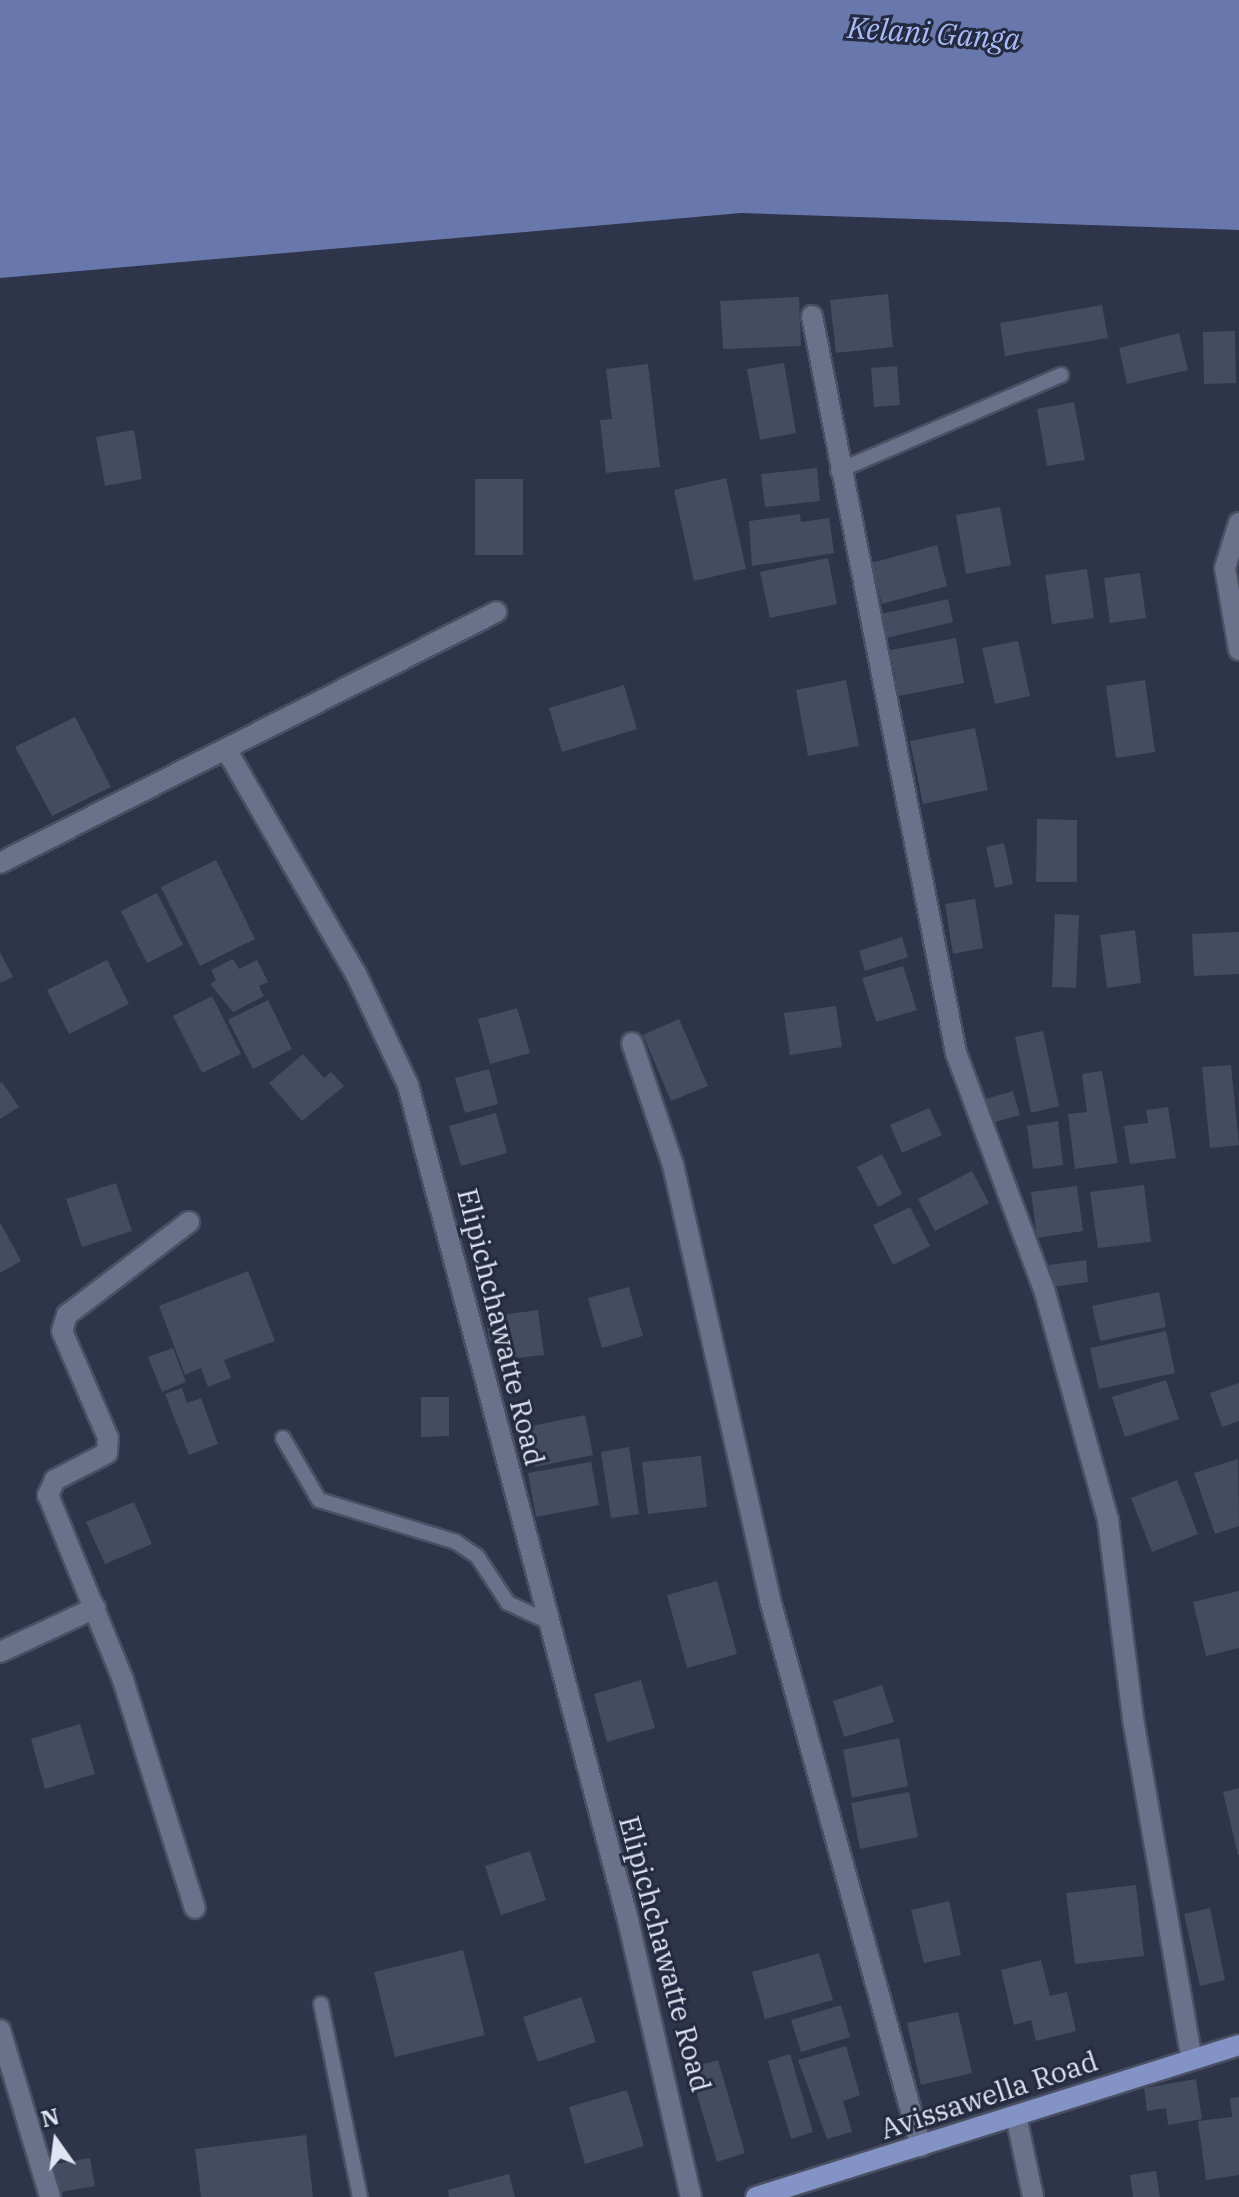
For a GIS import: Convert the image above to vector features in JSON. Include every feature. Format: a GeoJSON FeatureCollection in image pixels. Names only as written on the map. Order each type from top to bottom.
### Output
{"type":"FeatureCollection","features":[{"type":"Feature","properties":{"kind":"main road","name":"Avissawella Road"},"geometry":{"type":"LineString","coordinates":[[756,2197],[1239,2045]]}},
{"type":"Feature","properties":{"kind":"street"},"geometry":{"type":"LineString","coordinates":[[812,316],[838,471],[956,1053],[1087,1422],[1192,2059]]}},
{"type":"Feature","properties":{"kind":"street"},"geometry":{"type":"LineString","coordinates":[[1239,523],[1225,568],[1239,650]]}},
{"type":"Feature","properties":{"kind":"street"},"geometry":{"type":"LineString","coordinates":[[0,863],[227,751],[496,612]]}},
{"type":"Feature","properties":{"kind":"street","name":"Elipichchawatte Road"},"geometry":{"type":"LineString","coordinates":[[227,751],[356,974],[408,1085],[671,2089],[691,2197]]}},
{"type":"Feature","properties":{"kind":"street"},"geometry":{"type":"LineString","coordinates":[[632,1043],[673,1165],[770,1600],[921,2147]]}},
{"type":"Feature","properties":{"kind":"street"},"geometry":{"type":"LineString","coordinates":[[189,1222],[67,1315],[62,1331],[108,1438],[107,1453],[55,1480],[48,1495],[95,1608],[195,1908]]}},
{"type":"Feature","properties":{"kind":"street"},"geometry":{"type":"LineString","coordinates":[[0,1652],[95,1608]]}},
{"type":"Feature","properties":{"kind":"street"},"geometry":{"type":"LineString","coordinates":[[0,2030],[50,2197]]}},
{"type":"Feature","properties":{"kind":"street"},"geometry":{"type":"LineString","coordinates":[[1016,2116],[1033,2197]]}},
{"type":"Feature","properties":{"kind":"lane"},"geometry":{"type":"LineString","coordinates":[[838,471],[1061,375]]}},
{"type":"Feature","properties":{"kind":"lane"},"geometry":{"type":"LineString","coordinates":[[283,1438],[319,1500],[456,1542],[477,1556],[508,1603],[547,1621]]}},
{"type":"Feature","properties":{"kind":"lane"},"geometry":{"type":"LineString","coordinates":[[321,2004],[360,2197]]}},
{"type":"Feature","properties":{"kind":"water","name":"Kelani Ganga"},"geometry":{"type":"Polygon","coordinates":[[[0,0],[1239,0],[1239,230],[741,213],[0,278],[0,0]]]}},
{"type":"Feature","properties":{"kind":"building"},"geometry":{"type":"Polygon","coordinates":[[[888,294],[893,347],[836,353],[830,300],[888,294]]]}},
{"type":"Feature","properties":{"kind":"building"},"geometry":{"type":"Polygon","coordinates":[[[799,297],[801,346],[723,349],[720,301],[799,297]]]}},
{"type":"Feature","properties":{"kind":"building"},"geometry":{"type":"Polygon","coordinates":[[[1102,305],[1108,338],[1005,356],[1000,323],[1102,305]]]}},
{"type":"Feature","properties":{"kind":"building"},"geometry":{"type":"Polygon","coordinates":[[[1235,331],[1236,383],[1204,384],[1203,332],[1235,331]]]}},
{"type":"Feature","properties":{"kind":"building"},"geometry":{"type":"Polygon","coordinates":[[[1179,333],[1188,370],[1127,384],[1119,348],[1179,333]]]}},
{"type":"Feature","properties":{"kind":"building"},"geometry":{"type":"Polygon","coordinates":[[[784,363],[796,433],[760,440],[747,369],[784,363]]]}},
{"type":"Feature","properties":{"kind":"building"},"geometry":{"type":"Polygon","coordinates":[[[648,364],[660,467],[606,473],[600,420],[612,419],[606,369],[648,364]]]}},
{"type":"Feature","properties":{"kind":"building"},"geometry":{"type":"Polygon","coordinates":[[[897,366],[900,405],[874,407],[871,368],[897,366]]]}},
{"type":"Feature","properties":{"kind":"building"},"geometry":{"type":"Polygon","coordinates":[[[1074,402],[1085,460],[1047,466],[1037,409],[1074,402]]]}},
{"type":"Feature","properties":{"kind":"building"},"geometry":{"type":"Polygon","coordinates":[[[134,430],[142,479],[105,486],[96,437],[134,430]]]}},
{"type":"Feature","properties":{"kind":"building"},"geometry":{"type":"Polygon","coordinates":[[[817,468],[820,501],[765,507],[761,474],[817,468]]]}},
{"type":"Feature","properties":{"kind":"building"},"geometry":{"type":"Polygon","coordinates":[[[726,478],[746,569],[694,581],[674,490],[726,478]]]}},
{"type":"Feature","properties":{"kind":"building"},"geometry":{"type":"Polygon","coordinates":[[[475,479],[523,479],[523,555],[475,555],[475,479]]]}},
{"type":"Feature","properties":{"kind":"building"},"geometry":{"type":"Polygon","coordinates":[[[1000,507],[1011,565],[966,574],[956,515],[1000,507]]]}},
{"type":"Feature","properties":{"kind":"building"},"geometry":{"type":"Polygon","coordinates":[[[800,514],[801,522],[829,518],[834,553],[752,566],[749,521],[800,514]]]}},
{"type":"Feature","properties":{"kind":"building"},"geometry":{"type":"Polygon","coordinates":[[[937,545],[947,586],[882,604],[871,563],[937,545]]]}},
{"type":"Feature","properties":{"kind":"building"},"geometry":{"type":"Polygon","coordinates":[[[828,558],[837,604],[770,618],[760,572],[828,558]]]}},
{"type":"Feature","properties":{"kind":"building"},"geometry":{"type":"Polygon","coordinates":[[[1087,569],[1094,618],[1052,624],[1045,575],[1087,569]]]}},
{"type":"Feature","properties":{"kind":"building"},"geometry":{"type":"Polygon","coordinates":[[[1140,573],[1146,618],[1110,623],[1104,578],[1140,573]]]}},
{"type":"Feature","properties":{"kind":"building"},"geometry":{"type":"Polygon","coordinates":[[[948,599],[953,622],[886,638],[881,614],[948,599]]]}},
{"type":"Feature","properties":{"kind":"building"},"geometry":{"type":"Polygon","coordinates":[[[956,638],[964,683],[899,696],[890,650],[956,638]]]}},
{"type":"Feature","properties":{"kind":"building"},"geometry":{"type":"Polygon","coordinates":[[[1018,641],[1030,696],[995,704],[982,648],[1018,641]]]}},
{"type":"Feature","properties":{"kind":"building"},"geometry":{"type":"Polygon","coordinates":[[[846,680],[859,746],[808,756],[796,690],[846,680]]]}},
{"type":"Feature","properties":{"kind":"building"},"geometry":{"type":"Polygon","coordinates":[[[1145,680],[1155,752],[1116,758],[1106,686],[1145,680]]]}},
{"type":"Feature","properties":{"kind":"building"},"geometry":{"type":"Polygon","coordinates":[[[624,685],[637,729],[562,752],[549,708],[624,685]]]}},
{"type":"Feature","properties":{"kind":"building"},"geometry":{"type":"Polygon","coordinates":[[[75,717],[111,787],[52,816],[15,747],[75,717]]]}},
{"type":"Feature","properties":{"kind":"building"},"geometry":{"type":"Polygon","coordinates":[[[975,728],[988,790],[923,804],[910,741],[975,728]]]}},
{"type":"Feature","properties":{"kind":"building"},"geometry":{"type":"Polygon","coordinates":[[[1037,819],[1077,820],[1077,882],[1036,882],[1037,819]]]}},
{"type":"Feature","properties":{"kind":"building"},"geometry":{"type":"Polygon","coordinates":[[[1004,843],[1013,884],[995,888],[986,847],[1004,843]]]}},
{"type":"Feature","properties":{"kind":"building"},"geometry":{"type":"Polygon","coordinates":[[[216,860],[255,939],[200,966],[161,887],[216,860]]]}},
{"type":"Feature","properties":{"kind":"building"},"geometry":{"type":"Polygon","coordinates":[[[157,893],[183,945],[147,963],[121,911],[157,893]]]}},
{"type":"Feature","properties":{"kind":"building"},"geometry":{"type":"Polygon","coordinates":[[[975,899],[983,948],[953,954],[945,904],[975,899]]]}},
{"type":"Feature","properties":{"kind":"building"},"geometry":{"type":"Polygon","coordinates":[[[1055,914],[1079,915],[1076,988],[1052,987],[1055,914]]]}},
{"type":"Feature","properties":{"kind":"building"},"geometry":{"type":"Polygon","coordinates":[[[1135,930],[1141,983],[1107,988],[1100,935],[1135,930]]]}},
{"type":"Feature","properties":{"kind":"building"},"geometry":{"type":"Polygon","coordinates":[[[1239,932],[1239,974],[1194,976],[1192,934],[1239,932]]]}},
{"type":"Feature","properties":{"kind":"building"},"geometry":{"type":"Polygon","coordinates":[[[902,937],[908,957],[865,971],[859,951],[902,937]]]}},
{"type":"Feature","properties":{"kind":"building"},"geometry":{"type":"Polygon","coordinates":[[[0,952],[13,977],[0,983],[0,952]]]}},
{"type":"Feature","properties":{"kind":"building"},"geometry":{"type":"Polygon","coordinates":[[[233,959],[239,969],[257,960],[268,982],[259,986],[264,996],[233,1012],[210,984],[216,980],[211,970],[233,959]]]}},
{"type":"Feature","properties":{"kind":"building"},"geometry":{"type":"Polygon","coordinates":[[[107,960],[129,1004],[69,1034],[47,990],[107,960]]]}},
{"type":"Feature","properties":{"kind":"building"},"geometry":{"type":"Polygon","coordinates":[[[903,966],[917,1010],[876,1022],[862,978],[903,966]]]}},
{"type":"Feature","properties":{"kind":"building"},"geometry":{"type":"Polygon","coordinates":[[[212,996],[241,1054],[202,1073],[173,1016],[212,996]]]}},
{"type":"Feature","properties":{"kind":"building"},"geometry":{"type":"Polygon","coordinates":[[[268,1000],[292,1049],[253,1069],[228,1020],[268,1000]]]}},
{"type":"Feature","properties":{"kind":"building"},"geometry":{"type":"Polygon","coordinates":[[[836,1006],[842,1047],[790,1055],[784,1013],[836,1006]]]}},
{"type":"Feature","properties":{"kind":"building"},"geometry":{"type":"Polygon","coordinates":[[[517,1008],[530,1053],[490,1064],[478,1019],[517,1008]]]}},
{"type":"Feature","properties":{"kind":"building"},"geometry":{"type":"Polygon","coordinates":[[[679,1019],[708,1086],[671,1101],[643,1035],[679,1019]]]}},
{"type":"Feature","properties":{"kind":"building"},"geometry":{"type":"Polygon","coordinates":[[[1043,1031],[1059,1106],[1031,1113],[1015,1037],[1043,1031]]]}},
{"type":"Feature","properties":{"kind":"building"},"geometry":{"type":"Polygon","coordinates":[[[303,1054],[324,1078],[331,1072],[344,1086],[302,1121],[269,1083],[303,1054]]]}},
{"type":"Feature","properties":{"kind":"building"},"geometry":{"type":"Polygon","coordinates":[[[1231,1065],[1239,1145],[1210,1148],[1202,1067],[1231,1065]]]}},
{"type":"Feature","properties":{"kind":"building"},"geometry":{"type":"Polygon","coordinates":[[[489,1069],[498,1104],[465,1113],[455,1078],[489,1069]]]}},
{"type":"Feature","properties":{"kind":"building"},"geometry":{"type":"Polygon","coordinates":[[[1102,1071],[1118,1163],[1075,1169],[1068,1114],[1087,1112],[1082,1074],[1102,1071]]]}},
{"type":"Feature","properties":{"kind":"building"},"geometry":{"type":"Polygon","coordinates":[[[0,1083],[19,1107],[0,1119],[0,1083]]]}},
{"type":"Feature","properties":{"kind":"building"},"geometry":{"type":"Polygon","coordinates":[[[1013,1091],[1020,1115],[985,1125],[978,1101],[1013,1091]]]}},
{"type":"Feature","properties":{"kind":"building"},"geometry":{"type":"Polygon","coordinates":[[[1168,1107],[1176,1158],[1130,1164],[1124,1126],[1148,1123],[1146,1110],[1168,1107]]]}},
{"type":"Feature","properties":{"kind":"building"},"geometry":{"type":"Polygon","coordinates":[[[929,1108],[942,1135],[902,1153],[890,1125],[929,1108]]]}},
{"type":"Feature","properties":{"kind":"building"},"geometry":{"type":"Polygon","coordinates":[[[496,1113],[507,1153],[461,1166],[449,1126],[496,1113]]]}},
{"type":"Feature","properties":{"kind":"building"},"geometry":{"type":"Polygon","coordinates":[[[1058,1121],[1063,1165],[1033,1169],[1027,1126],[1058,1121]]]}},
{"type":"Feature","properties":{"kind":"building"},"geometry":{"type":"Polygon","coordinates":[[[882,1154],[902,1194],[878,1207],[857,1167],[882,1154]]]}},
{"type":"Feature","properties":{"kind":"building"},"geometry":{"type":"Polygon","coordinates":[[[972,1171],[989,1203],[935,1231],[918,1199],[972,1171]]]}},
{"type":"Feature","properties":{"kind":"building"},"geometry":{"type":"Polygon","coordinates":[[[116,1183],[132,1231],[82,1247],[66,1199],[116,1183]]]}},
{"type":"Feature","properties":{"kind":"building"},"geometry":{"type":"Polygon","coordinates":[[[1144,1185],[1151,1242],[1098,1248],[1090,1192],[1144,1185]]]}},
{"type":"Feature","properties":{"kind":"building"},"geometry":{"type":"Polygon","coordinates":[[[1077,1186],[1083,1231],[1037,1238],[1031,1192],[1077,1186]]]}},
{"type":"Feature","properties":{"kind":"building"},"geometry":{"type":"Polygon","coordinates":[[[910,1207],[930,1246],[893,1265],[873,1225],[910,1207]]]}},
{"type":"Feature","properties":{"kind":"building"},"geometry":{"type":"Polygon","coordinates":[[[0,1222],[21,1261],[0,1273],[0,1222]]]}},
{"type":"Feature","properties":{"kind":"building"},"geometry":{"type":"Polygon","coordinates":[[[1086,1260],[1088,1282],[1052,1287],[1049,1265],[1086,1260]]]}},
{"type":"Feature","properties":{"kind":"building"},"geometry":{"type":"Polygon","coordinates":[[[248,1271],[275,1341],[224,1360],[231,1378],[208,1387],[201,1368],[185,1375],[159,1306],[248,1271]]]}},
{"type":"Feature","properties":{"kind":"building"},"geometry":{"type":"Polygon","coordinates":[[[629,1287],[643,1336],[602,1348],[588,1298],[629,1287]]]}},
{"type":"Feature","properties":{"kind":"building"},"geometry":{"type":"Polygon","coordinates":[[[1159,1292],[1166,1327],[1100,1341],[1092,1306],[1159,1292]]]}},
{"type":"Feature","properties":{"kind":"building"},"geometry":{"type":"Polygon","coordinates":[[[538,1310],[544,1355],[508,1359],[506,1339],[489,1342],[486,1317],[538,1310]]]}},
{"type":"Feature","properties":{"kind":"building"},"geometry":{"type":"Polygon","coordinates":[[[1166,1331],[1175,1373],[1099,1389],[1090,1348],[1166,1331]]]}},
{"type":"Feature","properties":{"kind":"building"},"geometry":{"type":"Polygon","coordinates":[[[173,1348],[186,1382],[162,1392],[148,1357],[173,1348]]]}},
{"type":"Feature","properties":{"kind":"building"},"geometry":{"type":"Polygon","coordinates":[[[1166,1380],[1179,1419],[1125,1437],[1112,1397],[1166,1380]]]}},
{"type":"Feature","properties":{"kind":"building"},"geometry":{"type":"Polygon","coordinates":[[[1239,1383],[1239,1421],[1222,1427],[1210,1393],[1239,1383]]]}},
{"type":"Feature","properties":{"kind":"building"},"geometry":{"type":"Polygon","coordinates":[[[182,1388],[187,1403],[201,1398],[218,1444],[189,1455],[165,1394],[182,1388]]]}},
{"type":"Feature","properties":{"kind":"building"},"geometry":{"type":"Polygon","coordinates":[[[421,1397],[449,1397],[449,1436],[421,1437],[421,1397]]]}},
{"type":"Feature","properties":{"kind":"building"},"geometry":{"type":"Polygon","coordinates":[[[585,1415],[593,1455],[535,1467],[527,1427],[585,1415]]]}},
{"type":"Feature","properties":{"kind":"building"},"geometry":{"type":"Polygon","coordinates":[[[629,1447],[639,1514],[611,1518],[601,1452],[629,1447]]]}},
{"type":"Feature","properties":{"kind":"building"},"geometry":{"type":"Polygon","coordinates":[[[701,1456],[707,1507],[648,1514],[642,1462],[701,1456]]]}},
{"type":"Feature","properties":{"kind":"building"},"geometry":{"type":"Polygon","coordinates":[[[1238,1459],[1239,1526],[1215,1534],[1194,1473],[1238,1459]]]}},
{"type":"Feature","properties":{"kind":"building"},"geometry":{"type":"Polygon","coordinates":[[[591,1462],[599,1505],[536,1517],[528,1473],[591,1462]]]}},
{"type":"Feature","properties":{"kind":"building"},"geometry":{"type":"Polygon","coordinates":[[[1177,1480],[1198,1534],[1152,1552],[1131,1498],[1177,1480]]]}},
{"type":"Feature","properties":{"kind":"building"},"geometry":{"type":"Polygon","coordinates":[[[134,1502],[152,1544],[105,1564],[86,1522],[134,1502]]]}},
{"type":"Feature","properties":{"kind":"building"},"geometry":{"type":"Polygon","coordinates":[[[717,1581],[737,1654],[687,1668],[667,1595],[717,1581]]]}},
{"type":"Feature","properties":{"kind":"building"},"geometry":{"type":"Polygon","coordinates":[[[1239,1591],[1239,1648],[1206,1656],[1193,1602],[1239,1591]]]}},
{"type":"Feature","properties":{"kind":"building"},"geometry":{"type":"Polygon","coordinates":[[[641,1680],[655,1728],[607,1742],[594,1694],[641,1680]]]}},
{"type":"Feature","properties":{"kind":"building"},"geometry":{"type":"Polygon","coordinates":[[[882,1685],[894,1722],[844,1737],[833,1701],[882,1685]]]}},
{"type":"Feature","properties":{"kind":"building"},"geometry":{"type":"Polygon","coordinates":[[[80,1724],[95,1774],[45,1789],[31,1739],[80,1724]]]}},
{"type":"Feature","properties":{"kind":"building"},"geometry":{"type":"Polygon","coordinates":[[[899,1738],[908,1786],[852,1798],[843,1750],[899,1738]]]}},
{"type":"Feature","properties":{"kind":"building"},"geometry":{"type":"Polygon","coordinates":[[[1239,1788],[1239,1855],[1238,1855],[1223,1792],[1239,1788]]]}},
{"type":"Feature","properties":{"kind":"building"},"geometry":{"type":"Polygon","coordinates":[[[909,1792],[918,1837],[860,1849],[851,1803],[909,1792]]]}},
{"type":"Feature","properties":{"kind":"building"},"geometry":{"type":"Polygon","coordinates":[[[530,1851],[546,1900],[501,1915],[485,1866],[530,1851]]]}},
{"type":"Feature","properties":{"kind":"building"},"geometry":{"type":"Polygon","coordinates":[[[1136,1885],[1144,1956],[1075,1964],[1066,1893],[1136,1885]]]}},
{"type":"Feature","properties":{"kind":"building"},"geometry":{"type":"Polygon","coordinates":[[[949,1901],[961,1955],[924,1963],[911,1910],[949,1901]]]}},
{"type":"Feature","properties":{"kind":"building"},"geometry":{"type":"Polygon","coordinates":[[[1210,1908],[1225,1980],[1200,1986],[1184,1914],[1210,1908]]]}},
{"type":"Feature","properties":{"kind":"building"},"geometry":{"type":"Polygon","coordinates":[[[463,1950],[485,2035],[395,2057],[374,1972],[463,1950]]]}},
{"type":"Feature","properties":{"kind":"building"},"geometry":{"type":"Polygon","coordinates":[[[819,1953],[833,2000],[765,2019],[752,1972],[819,1953]]]}},
{"type":"Feature","properties":{"kind":"building"},"geometry":{"type":"Polygon","coordinates":[[[1041,1960],[1050,1996],[1067,1992],[1076,2031],[1036,2041],[1031,2020],[1014,2025],[1001,1970],[1041,1960]]]}},
{"type":"Feature","properties":{"kind":"building"},"geometry":{"type":"Polygon","coordinates":[[[581,1997],[596,2042],[538,2062],[523,2017],[581,1997]]]}},
{"type":"Feature","properties":{"kind":"building"},"geometry":{"type":"Polygon","coordinates":[[[841,2005],[850,2037],[801,2052],[791,2020],[841,2005]]]}},
{"type":"Feature","properties":{"kind":"building"},"geometry":{"type":"Polygon","coordinates":[[[958,2012],[972,2073],[921,2085],[907,2023],[958,2012]]]}},
{"type":"Feature","properties":{"kind":"building"},"geometry":{"type":"Polygon","coordinates":[[[846,2046],[860,2095],[843,2101],[852,2132],[827,2139],[798,2060],[846,2046]]]}},
{"type":"Feature","properties":{"kind":"building"},"geometry":{"type":"Polygon","coordinates":[[[790,2054],[813,2132],[791,2139],[768,2061],[790,2054]]]}},
{"type":"Feature","properties":{"kind":"building"},"geometry":{"type":"Polygon","coordinates":[[[718,2060],[745,2153],[717,2162],[689,2068],[718,2060]]]}},
{"type":"Feature","properties":{"kind":"building"},"geometry":{"type":"Polygon","coordinates":[[[1196,2079],[1202,2119],[1168,2125],[1166,2108],[1147,2111],[1144,2088],[1196,2079]]]}},
{"type":"Feature","properties":{"kind":"building"},"geometry":{"type":"Polygon","coordinates":[[[627,2090],[644,2146],[585,2164],[569,2107],[627,2090]]]}},
{"type":"Feature","properties":{"kind":"building"},"geometry":{"type":"Polygon","coordinates":[[[1239,2097],[1239,2175],[1206,2180],[1198,2121],[1232,2117],[1230,2098],[1239,2097]]]}},
{"type":"Feature","properties":{"kind":"building"},"geometry":{"type":"Polygon","coordinates":[[[306,2135],[313,2197],[201,2197],[195,2149],[306,2135]]]}},
{"type":"Feature","properties":{"kind":"building"},"geometry":{"type":"Polygon","coordinates":[[[90,2158],[95,2186],[50,2194],[45,2166],[90,2158]]]}},
{"type":"Feature","properties":{"kind":"building"},"geometry":{"type":"Polygon","coordinates":[[[1156,2171],[1160,2197],[1133,2197],[1130,2175],[1156,2171]]]}},
{"type":"Feature","properties":{"kind":"building"},"geometry":{"type":"Polygon","coordinates":[[[509,2174],[515,2197],[449,2197],[448,2190],[509,2174]]]}}]}
